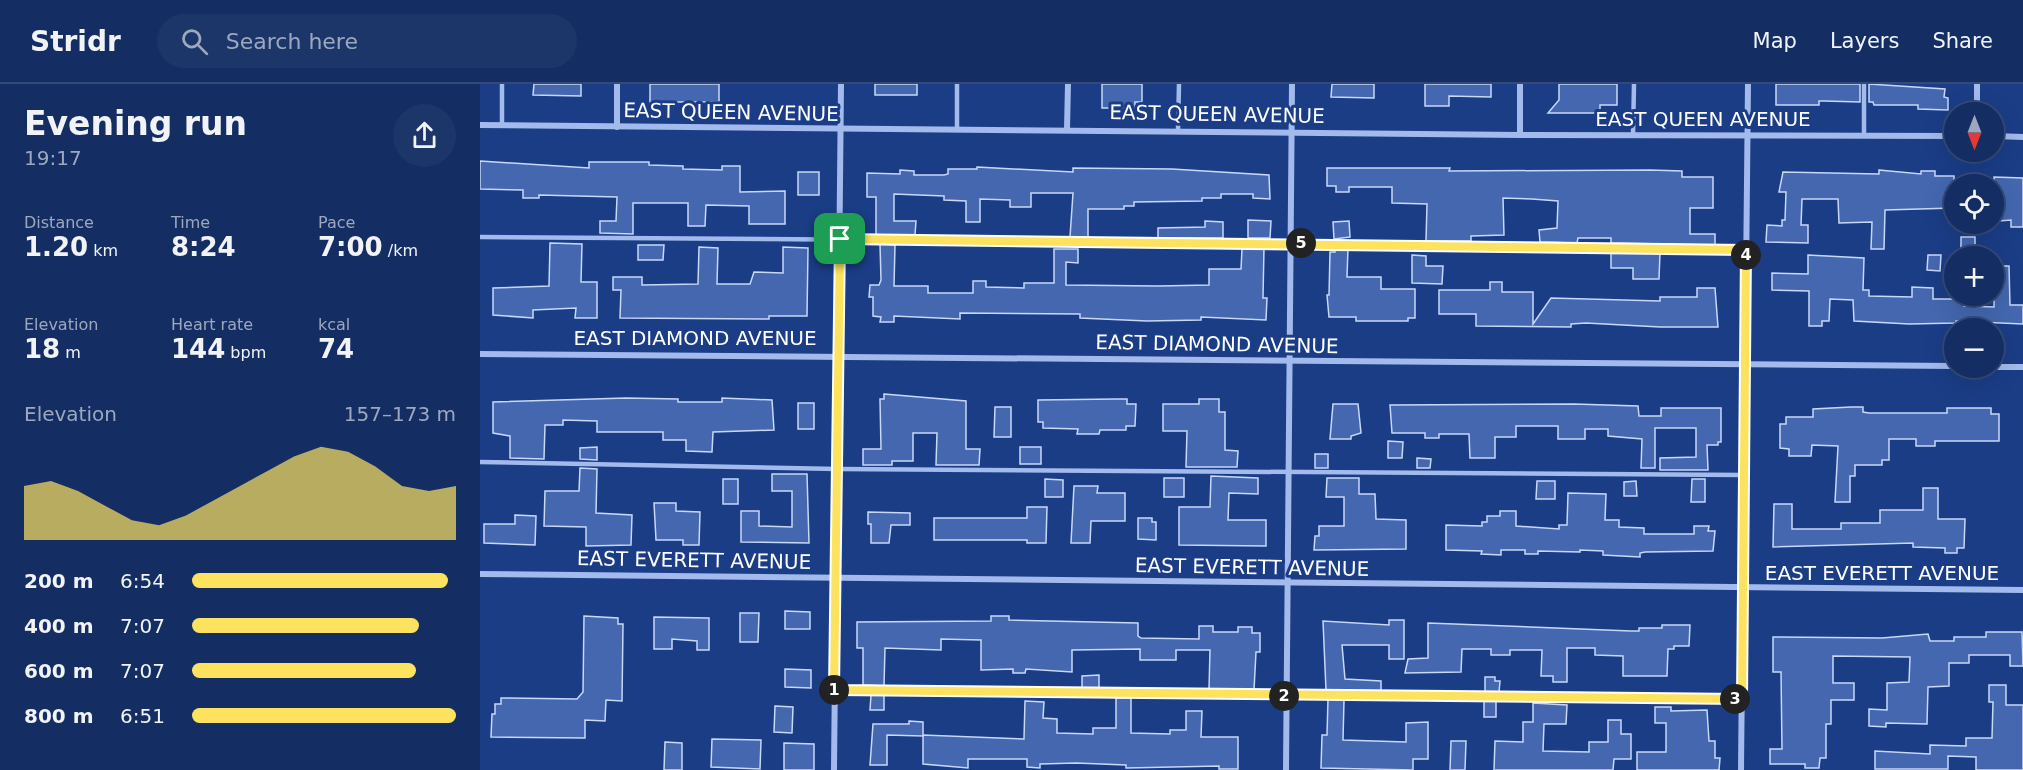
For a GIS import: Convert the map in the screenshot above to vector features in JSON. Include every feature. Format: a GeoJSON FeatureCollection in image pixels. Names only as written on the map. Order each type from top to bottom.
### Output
{"type":"FeatureCollection","features":[{"type":"Feature","properties":{"kind":"street"},"geometry":{"type":"LineString","coordinates":[[617,84],[617,127]]}},
{"type":"Feature","properties":{"kind":"street"},"geometry":{"type":"LineString","coordinates":[[834,770],[841,84]]}},
{"type":"Feature","properties":{"kind":"street"},"geometry":{"type":"LineString","coordinates":[[1068,84],[1068,129]]}},
{"type":"Feature","properties":{"kind":"street"},"geometry":{"type":"LineString","coordinates":[[1286,770],[1292,84]]}},
{"type":"Feature","properties":{"kind":"street"},"geometry":{"type":"LineString","coordinates":[[1520,84],[1520,135]]}},
{"type":"Feature","properties":{"kind":"street"},"geometry":{"type":"LineString","coordinates":[[1741,770],[1748,84]]}},
{"type":"Feature","properties":{"kind":"street"},"geometry":{"type":"LineString","coordinates":[[1977,84],[1977,102]]}},
{"type":"Feature","properties":{"kind":"street","name":"EAST QUEEN AVENUE"},"geometry":{"type":"LineString","coordinates":[[480,125],[1520,135],[1944,136]]}},
{"type":"Feature","properties":{"kind":"street"},"geometry":{"type":"LineString","coordinates":[[2004,136],[2023,136]]}},
{"type":"Feature","properties":{"kind":"street","name":"EAST DIAMOND AVENUE"},"geometry":{"type":"LineString","coordinates":[[480,354],[838,355],[1289,362],[1944,366]]}},
{"type":"Feature","properties":{"kind":"street"},"geometry":{"type":"LineString","coordinates":[[2004,367],[2023,367]]}},
{"type":"Feature","properties":{"kind":"street","name":"EAST EVERETT AVENUE"},"geometry":{"type":"LineString","coordinates":[[480,574],[1742,589],[2023,590]]}},
{"type":"Feature","properties":{"kind":"lane"},"geometry":{"type":"LineString","coordinates":[[502,84],[502,125]]}},
{"type":"Feature","properties":{"kind":"lane"},"geometry":{"type":"LineString","coordinates":[[957,84],[957,129]]}},
{"type":"Feature","properties":{"kind":"lane"},"geometry":{"type":"LineString","coordinates":[[1178,130],[1179,84]]}},
{"type":"Feature","properties":{"kind":"lane"},"geometry":{"type":"LineString","coordinates":[[1633,135],[1634,84]]}},
{"type":"Feature","properties":{"kind":"lane"},"geometry":{"type":"LineString","coordinates":[[1864,84],[1864,136]]}},
{"type":"Feature","properties":{"kind":"lane"},"geometry":{"type":"LineString","coordinates":[[480,237],[1290,243],[1746,250]]}},
{"type":"Feature","properties":{"kind":"lane"},"geometry":{"type":"LineString","coordinates":[[480,462],[837,469],[1289,470],[1744,475]]}},
{"type":"Feature","properties":{"kind":"lane"},"geometry":{"type":"LineString","coordinates":[[834,690],[1742,699]]}},
{"type":"Feature","properties":{"kind":"building"},"geometry":{"type":"Polygon","coordinates":[[[534,84],[581,84],[581,96],[533,95],[534,84]]]}},
{"type":"Feature","properties":{"kind":"building"},"geometry":{"type":"Polygon","coordinates":[[[650,84],[719,84],[719,102],[650,102],[650,84]]]}},
{"type":"Feature","properties":{"kind":"building"},"geometry":{"type":"Polygon","coordinates":[[[875,84],[917,84],[917,95],[875,95],[875,84]]]}},
{"type":"Feature","properties":{"kind":"building"},"geometry":{"type":"Polygon","coordinates":[[[1102,84],[1142,84],[1142,102],[1135,102],[1135,108],[1102,108],[1102,84]]]}},
{"type":"Feature","properties":{"kind":"building"},"geometry":{"type":"Polygon","coordinates":[[[1332,84],[1374,84],[1374,98],[1331,97],[1332,84]]]}},
{"type":"Feature","properties":{"kind":"building"},"geometry":{"type":"Polygon","coordinates":[[[1425,84],[1491,84],[1491,97],[1449,96],[1449,106],[1425,106],[1425,84]]]}},
{"type":"Feature","properties":{"kind":"building"},"geometry":{"type":"Polygon","coordinates":[[[1559,84],[1617,84],[1617,105],[1600,105],[1600,113],[1548,113],[1559,100],[1559,84]]]}},
{"type":"Feature","properties":{"kind":"building"},"geometry":{"type":"Polygon","coordinates":[[[1776,84],[1860,84],[1860,102],[1819,101],[1819,105],[1776,105],[1776,84]]]}},
{"type":"Feature","properties":{"kind":"building"},"geometry":{"type":"Polygon","coordinates":[[[1869,84],[1945,89],[1944,97],[1948,98],[1948,102],[1944,102],[1944,110],[1918,109],[1918,105],[1874,105],[1873,102],[1869,102],[1869,84]]]}},
{"type":"Feature","properties":{"kind":"building"},"geometry":{"type":"Polygon","coordinates":[[[480,161],[589,168],[589,162],[649,162],[649,165],[683,166],[683,169],[722,170],[722,166],[740,166],[740,192],[785,191],[785,224],[749,224],[749,206],[706,205],[705,226],[688,226],[688,203],[633,203],[633,234],[600,233],[600,221],[616,221],[617,197],[539,195],[539,198],[523,198],[523,190],[480,189],[480,161]]]}},
{"type":"Feature","properties":{"kind":"building"},"geometry":{"type":"Polygon","coordinates":[[[977,167],[1073,172],[1073,168],[1172,169],[1269,175],[1270,199],[1253,198],[1253,194],[1221,194],[1221,198],[1202,198],[1202,201],[1134,202],[1134,206],[1124,206],[1124,209],[1088,209],[1088,237],[1070,237],[1073,193],[1031,193],[1031,207],[1010,207],[1010,200],[980,199],[980,222],[966,222],[966,201],[944,200],[944,196],[894,194],[894,221],[916,221],[915,235],[876,235],[876,197],[867,197],[867,173],[900,174],[900,170],[914,171],[914,175],[944,175],[948,174],[948,169],[977,169],[977,167]]]}},
{"type":"Feature","properties":{"kind":"building"},"geometry":{"type":"Polygon","coordinates":[[[1327,168],[1450,168],[1449,171],[1650,170],[1682,171],[1682,177],[1713,177],[1713,208],[1690,208],[1690,234],[1715,234],[1715,245],[1611,243],[1611,238],[1578,238],[1577,243],[1540,242],[1539,230],[1557,228],[1558,201],[1503,198],[1504,235],[1471,236],[1471,241],[1426,241],[1427,204],[1392,203],[1392,187],[1349,187],[1349,192],[1336,192],[1336,186],[1327,186],[1327,168]]]}},
{"type":"Feature","properties":{"kind":"building"},"geometry":{"type":"Polygon","coordinates":[[[1879,170],[1921,174],[1921,171],[1935,171],[1935,176],[1944,176],[1944,208],[1885,210],[1884,249],[1871,249],[1872,222],[1839,223],[1838,199],[1802,199],[1801,225],[1808,225],[1808,243],[1766,242],[1767,225],[1782,226],[1782,220],[1785,220],[1786,192],[1779,192],[1783,172],[1879,174],[1879,170]]]}},
{"type":"Feature","properties":{"kind":"building"},"geometry":{"type":"Polygon","coordinates":[[[798,172],[819,172],[819,195],[798,195],[798,172]]]}},
{"type":"Feature","properties":{"kind":"building"},"geometry":{"type":"Polygon","coordinates":[[[2004,177],[2023,178],[2023,227],[2011,227],[2011,220],[2004,221],[2004,177]]]}},
{"type":"Feature","properties":{"kind":"building"},"geometry":{"type":"Polygon","coordinates":[[[1248,220],[1271,221],[1270,238],[1248,238],[1248,220]]]}},
{"type":"Feature","properties":{"kind":"building"},"geometry":{"type":"Polygon","coordinates":[[[1205,221],[1223,222],[1223,238],[1158,238],[1158,228],[1205,227],[1205,221]]]}},
{"type":"Feature","properties":{"kind":"building"},"geometry":{"type":"Polygon","coordinates":[[[1349,221],[1350,237],[1334,239],[1333,222],[1349,221]]]}},
{"type":"Feature","properties":{"kind":"building"},"geometry":{"type":"Polygon","coordinates":[[[1961,237],[1975,237],[1975,246],[1961,246],[1961,237]]]}},
{"type":"Feature","properties":{"kind":"building"},"geometry":{"type":"Polygon","coordinates":[[[550,243],[582,244],[581,282],[597,282],[597,318],[575,318],[576,308],[533,310],[533,318],[493,315],[493,288],[549,286],[550,243]]]}},
{"type":"Feature","properties":{"kind":"building"},"geometry":{"type":"Polygon","coordinates":[[[880,244],[895,245],[894,286],[928,286],[928,293],[973,293],[973,281],[986,281],[986,287],[1024,288],[1024,283],[1054,283],[1054,249],[1078,249],[1078,263],[1066,262],[1066,285],[1209,285],[1209,269],[1241,269],[1242,249],[1264,247],[1263,298],[1267,298],[1266,320],[1201,317],[1201,320],[1147,321],[1080,318],[1080,314],[960,313],[960,319],[894,316],[894,322],[880,322],[881,317],[873,316],[873,297],[869,297],[870,285],[879,285],[881,280],[880,244]]]}},
{"type":"Feature","properties":{"kind":"building"},"geometry":{"type":"Polygon","coordinates":[[[638,245],[664,245],[663,260],[638,260],[638,245]]]}},
{"type":"Feature","properties":{"kind":"building"},"geometry":{"type":"Polygon","coordinates":[[[699,247],[718,248],[717,284],[750,284],[754,272],[783,273],[783,247],[808,248],[807,316],[769,316],[769,319],[620,318],[621,290],[613,290],[613,277],[642,277],[642,285],[698,284],[699,247]]]}},
{"type":"Feature","properties":{"kind":"building"},"geometry":{"type":"Polygon","coordinates":[[[1334,248],[1348,248],[1347,277],[1381,277],[1381,289],[1415,289],[1415,318],[1408,318],[1408,321],[1356,321],[1356,317],[1329,317],[1327,295],[1329,295],[1330,252],[1335,252],[1334,248]]]}},
{"type":"Feature","properties":{"kind":"building"},"geometry":{"type":"Polygon","coordinates":[[[1611,252],[1660,253],[1659,279],[1633,279],[1633,268],[1611,268],[1611,252]]]}},
{"type":"Feature","properties":{"kind":"building"},"geometry":{"type":"Polygon","coordinates":[[[1412,255],[1426,256],[1426,266],[1443,266],[1442,284],[1412,283],[1412,255]]]}},
{"type":"Feature","properties":{"kind":"building"},"geometry":{"type":"Polygon","coordinates":[[[1808,255],[1864,258],[1863,290],[1869,290],[1869,296],[1912,297],[1912,287],[1933,288],[1933,299],[1944,299],[1944,306],[1994,307],[2004,306],[2004,266],[2009,266],[2010,305],[2023,305],[2023,324],[2004,323],[2004,318],[1944,318],[1944,323],[1909,324],[1854,321],[1853,300],[1830,299],[1829,321],[1822,321],[1822,326],[1809,326],[1809,291],[1772,290],[1772,273],[1808,274],[1808,255]]]}},
{"type":"Feature","properties":{"kind":"building"},"geometry":{"type":"Polygon","coordinates":[[[1928,255],[1941,255],[1940,271],[1927,270],[1928,255]]]}},
{"type":"Feature","properties":{"kind":"building"},"geometry":{"type":"Polygon","coordinates":[[[1490,282],[1502,282],[1502,292],[1533,292],[1533,324],[1551,298],[1660,301],[1660,297],[1697,297],[1697,288],[1715,288],[1718,327],[1586,323],[1571,324],[1571,327],[1476,326],[1476,314],[1439,314],[1439,290],[1490,290],[1490,282]]]}},
{"type":"Feature","properties":{"kind":"building"},"geometry":{"type":"Polygon","coordinates":[[[884,394],[966,401],[966,449],[980,449],[979,465],[936,465],[937,433],[913,433],[913,461],[892,461],[892,465],[863,465],[863,449],[881,449],[880,399],[884,399],[884,394]]]}},
{"type":"Feature","properties":{"kind":"building"},"geometry":{"type":"Polygon","coordinates":[[[626,398],[678,399],[678,402],[722,402],[722,398],[772,400],[774,430],[713,432],[712,452],[686,451],[686,440],[663,440],[663,432],[597,432],[597,421],[563,420],[563,425],[545,425],[544,459],[510,458],[510,436],[493,433],[493,402],[626,398]]]}},
{"type":"Feature","properties":{"kind":"building"},"geometry":{"type":"Polygon","coordinates":[[[1127,399],[1127,404],[1136,404],[1135,426],[1126,426],[1126,430],[1100,430],[1099,434],[1077,434],[1078,429],[1043,428],[1043,422],[1038,422],[1038,400],[1127,399]]]}},
{"type":"Feature","properties":{"kind":"building"},"geometry":{"type":"Polygon","coordinates":[[[1199,399],[1219,399],[1219,412],[1225,412],[1225,450],[1238,451],[1237,467],[1186,467],[1187,431],[1163,431],[1163,404],[1199,404],[1199,399]]]}},
{"type":"Feature","properties":{"kind":"building"},"geometry":{"type":"Polygon","coordinates":[[[798,403],[814,403],[814,429],[798,429],[798,403]]]}},
{"type":"Feature","properties":{"kind":"building"},"geometry":{"type":"Polygon","coordinates":[[[1333,404],[1358,404],[1361,433],[1351,436],[1351,439],[1330,439],[1333,404]]]}},
{"type":"Feature","properties":{"kind":"building"},"geometry":{"type":"Polygon","coordinates":[[[1390,405],[1638,406],[1639,416],[1661,416],[1661,408],[1721,408],[1721,442],[1718,442],[1718,445],[1707,445],[1708,470],[1660,470],[1660,458],[1696,457],[1696,428],[1655,428],[1655,468],[1641,468],[1642,439],[1608,436],[1608,429],[1585,429],[1585,439],[1558,439],[1558,426],[1516,426],[1516,437],[1495,437],[1495,458],[1470,458],[1469,434],[1439,434],[1439,438],[1425,438],[1425,433],[1392,433],[1390,405]]]}},
{"type":"Feature","properties":{"kind":"building"},"geometry":{"type":"Polygon","coordinates":[[[995,407],[1011,407],[1011,437],[994,437],[995,407]]]}},
{"type":"Feature","properties":{"kind":"building"},"geometry":{"type":"Polygon","coordinates":[[[1863,407],[1863,412],[1869,413],[1947,413],[1947,408],[1991,408],[1991,414],[1999,414],[1999,441],[1935,441],[1935,446],[1916,446],[1916,439],[1889,439],[1889,460],[1882,460],[1882,465],[1855,465],[1855,476],[1850,476],[1850,502],[1835,502],[1838,446],[1812,445],[1811,456],[1789,456],[1789,449],[1780,448],[1780,424],[1786,424],[1786,417],[1813,417],[1813,409],[1863,407]]]}},
{"type":"Feature","properties":{"kind":"building"},"geometry":{"type":"Polygon","coordinates":[[[1388,441],[1403,442],[1402,458],[1388,458],[1388,441]]]}},
{"type":"Feature","properties":{"kind":"building"},"geometry":{"type":"Polygon","coordinates":[[[597,447],[597,460],[580,459],[580,448],[597,447]]]}},
{"type":"Feature","properties":{"kind":"building"},"geometry":{"type":"Polygon","coordinates":[[[1020,447],[1041,447],[1041,464],[1020,464],[1020,447]]]}},
{"type":"Feature","properties":{"kind":"building"},"geometry":{"type":"Polygon","coordinates":[[[1315,454],[1328,454],[1328,468],[1315,468],[1315,454]]]}},
{"type":"Feature","properties":{"kind":"building"},"geometry":{"type":"Polygon","coordinates":[[[1417,458],[1431,459],[1430,468],[1417,468],[1417,458]]]}},
{"type":"Feature","properties":{"kind":"building"},"geometry":{"type":"Polygon","coordinates":[[[580,468],[597,469],[596,513],[632,515],[631,545],[586,546],[586,527],[544,526],[545,491],[579,491],[580,468]]]}},
{"type":"Feature","properties":{"kind":"building"},"geometry":{"type":"Polygon","coordinates":[[[772,474],[807,474],[809,543],[741,542],[741,511],[759,511],[759,526],[792,527],[792,491],[772,491],[772,474]]]}},
{"type":"Feature","properties":{"kind":"building"},"geometry":{"type":"Polygon","coordinates":[[[1211,476],[1258,478],[1258,494],[1229,493],[1228,520],[1266,520],[1266,546],[1179,545],[1179,507],[1210,507],[1211,476]]]}},
{"type":"Feature","properties":{"kind":"building"},"geometry":{"type":"Polygon","coordinates":[[[1164,478],[1184,478],[1184,497],[1164,497],[1164,478]]]}},
{"type":"Feature","properties":{"kind":"building"},"geometry":{"type":"Polygon","coordinates":[[[1327,478],[1359,478],[1359,494],[1375,494],[1376,519],[1406,520],[1406,549],[1314,550],[1315,536],[1319,536],[1319,526],[1344,526],[1344,497],[1326,497],[1327,478]]]}},
{"type":"Feature","properties":{"kind":"building"},"geometry":{"type":"Polygon","coordinates":[[[723,479],[738,479],[738,504],[723,504],[723,479]]]}},
{"type":"Feature","properties":{"kind":"building"},"geometry":{"type":"Polygon","coordinates":[[[1045,479],[1063,480],[1063,497],[1045,497],[1045,479]]]}},
{"type":"Feature","properties":{"kind":"building"},"geometry":{"type":"Polygon","coordinates":[[[1692,479],[1705,479],[1705,502],[1691,502],[1692,479]]]}},
{"type":"Feature","properties":{"kind":"building"},"geometry":{"type":"Polygon","coordinates":[[[1537,481],[1555,481],[1555,499],[1536,499],[1537,481]]]}},
{"type":"Feature","properties":{"kind":"building"},"geometry":{"type":"Polygon","coordinates":[[[1636,481],[1637,496],[1624,496],[1624,482],[1636,481]]]}},
{"type":"Feature","properties":{"kind":"building"},"geometry":{"type":"Polygon","coordinates":[[[1074,486],[1098,486],[1097,493],[1125,493],[1125,521],[1091,521],[1090,543],[1071,543],[1074,486]]]}},
{"type":"Feature","properties":{"kind":"building"},"geometry":{"type":"Polygon","coordinates":[[[1923,488],[1938,488],[1938,519],[1965,519],[1964,548],[1957,548],[1957,553],[1945,553],[1945,548],[1913,547],[1913,543],[1773,547],[1774,504],[1792,504],[1792,529],[1841,529],[1841,523],[1880,523],[1880,510],[1923,510],[1923,488]]]}},
{"type":"Feature","properties":{"kind":"building"},"geometry":{"type":"Polygon","coordinates":[[[1568,493],[1606,494],[1605,520],[1619,520],[1619,527],[1644,528],[1644,534],[1694,534],[1694,526],[1709,526],[1708,531],[1715,531],[1713,551],[1645,552],[1640,553],[1640,557],[1603,555],[1603,551],[1580,550],[1580,552],[1538,551],[1538,554],[1525,554],[1525,550],[1501,550],[1501,555],[1481,554],[1482,551],[1446,550],[1446,525],[1482,526],[1482,522],[1487,522],[1487,516],[1500,516],[1500,511],[1516,511],[1516,526],[1559,529],[1559,525],[1567,525],[1568,493]]]}},
{"type":"Feature","properties":{"kind":"building"},"geometry":{"type":"Polygon","coordinates":[[[654,503],[676,503],[676,511],[700,512],[699,545],[683,545],[683,540],[656,540],[654,503]]]}},
{"type":"Feature","properties":{"kind":"building"},"geometry":{"type":"Polygon","coordinates":[[[1027,507],[1047,507],[1046,543],[1027,543],[1027,540],[934,540],[934,518],[1027,518],[1027,507]]]}},
{"type":"Feature","properties":{"kind":"building"},"geometry":{"type":"Polygon","coordinates":[[[868,512],[910,513],[910,525],[891,525],[889,543],[871,543],[871,524],[868,524],[868,512]]]}},
{"type":"Feature","properties":{"kind":"building"},"geometry":{"type":"Polygon","coordinates":[[[515,515],[536,516],[535,545],[484,543],[484,524],[515,524],[515,515]]]}},
{"type":"Feature","properties":{"kind":"building"},"geometry":{"type":"Polygon","coordinates":[[[1138,518],[1152,518],[1152,522],[1156,522],[1156,540],[1138,539],[1138,518]]]}},
{"type":"Feature","properties":{"kind":"building"},"geometry":{"type":"Polygon","coordinates":[[[785,611],[810,612],[810,629],[785,629],[785,611]]]}},
{"type":"Feature","properties":{"kind":"building"},"geometry":{"type":"Polygon","coordinates":[[[740,613],[759,613],[758,642],[740,642],[740,613]]]}},
{"type":"Feature","properties":{"kind":"building"},"geometry":{"type":"Polygon","coordinates":[[[584,616],[618,618],[618,624],[623,624],[622,701],[606,700],[605,721],[585,720],[585,738],[491,737],[492,714],[495,714],[495,704],[501,704],[501,698],[577,699],[583,692],[584,616]]]}},
{"type":"Feature","properties":{"kind":"building"},"geometry":{"type":"Polygon","coordinates":[[[991,616],[1009,616],[1009,620],[1138,623],[1138,636],[1141,638],[1199,639],[1199,626],[1213,626],[1213,632],[1238,632],[1238,627],[1252,627],[1252,633],[1260,633],[1260,652],[1256,652],[1254,690],[1209,689],[1210,650],[1176,650],[1176,660],[1140,660],[1140,649],[1072,650],[1072,672],[1026,669],[1025,673],[1013,673],[1013,669],[981,670],[981,640],[941,639],[941,650],[885,648],[884,686],[863,685],[863,648],[857,648],[857,622],[991,621],[991,616]]]}},
{"type":"Feature","properties":{"kind":"building"},"geometry":{"type":"Polygon","coordinates":[[[654,617],[709,618],[709,650],[697,650],[697,641],[672,639],[672,649],[654,649],[654,617]]]}},
{"type":"Feature","properties":{"kind":"building"},"geometry":{"type":"Polygon","coordinates":[[[1389,620],[1404,620],[1404,659],[1389,659],[1389,645],[1342,645],[1345,679],[1381,681],[1381,691],[1326,690],[1323,621],[1389,625],[1389,620]]]}},
{"type":"Feature","properties":{"kind":"building"},"geometry":{"type":"Polygon","coordinates":[[[1428,623],[1631,631],[1639,631],[1639,628],[1662,628],[1662,625],[1690,625],[1689,646],[1674,646],[1674,649],[1668,649],[1667,676],[1623,676],[1623,656],[1595,655],[1595,648],[1567,648],[1567,682],[1553,682],[1553,676],[1541,676],[1542,650],[1510,650],[1510,655],[1491,655],[1491,649],[1462,649],[1461,672],[1405,673],[1408,659],[1428,658],[1428,623]]]}},
{"type":"Feature","properties":{"kind":"building"},"geometry":{"type":"Polygon","coordinates":[[[1986,632],[2022,632],[2023,666],[2010,666],[2010,655],[1969,655],[1969,663],[1949,663],[1949,686],[1928,687],[1927,724],[1886,723],[1886,727],[1869,726],[1869,709],[1887,710],[1887,683],[1909,682],[1910,657],[1833,656],[1833,683],[1854,683],[1854,700],[1831,700],[1831,724],[1826,724],[1826,758],[1820,758],[1819,768],[1805,768],[1805,764],[1770,764],[1770,749],[1782,749],[1781,672],[1773,672],[1773,637],[1882,638],[1928,634],[1930,641],[1954,641],[1954,637],[1986,637],[1986,632]]]}},
{"type":"Feature","properties":{"kind":"building"},"geometry":{"type":"Polygon","coordinates":[[[785,669],[811,670],[811,688],[785,687],[785,669]]]}},
{"type":"Feature","properties":{"kind":"building"},"geometry":{"type":"Polygon","coordinates":[[[1099,675],[1099,688],[1082,688],[1082,676],[1099,675]]]}},
{"type":"Feature","properties":{"kind":"building"},"geometry":{"type":"Polygon","coordinates":[[[1485,677],[1495,677],[1495,681],[1500,681],[1499,692],[1485,692],[1485,677]]]}},
{"type":"Feature","properties":{"kind":"building"},"geometry":{"type":"Polygon","coordinates":[[[1989,685],[2006,685],[2006,705],[2023,705],[2023,770],[1976,770],[1976,757],[1948,756],[1948,769],[1875,769],[1875,751],[1930,754],[1930,745],[1966,746],[1966,738],[1992,738],[1993,702],[1989,702],[1989,685]]]}},
{"type":"Feature","properties":{"kind":"building"},"geometry":{"type":"Polygon","coordinates":[[[871,695],[884,695],[884,710],[870,710],[871,695]]]}},
{"type":"Feature","properties":{"kind":"building"},"geometry":{"type":"Polygon","coordinates":[[[1116,698],[1131,698],[1131,733],[1170,734],[1170,730],[1186,730],[1186,711],[1202,711],[1201,737],[1238,737],[1238,769],[1219,769],[1219,766],[1126,768],[1126,765],[1076,763],[1040,764],[1040,768],[1027,767],[1027,759],[968,759],[968,768],[923,764],[923,735],[1024,739],[1025,701],[1044,702],[1043,718],[1057,719],[1057,733],[1093,734],[1093,728],[1116,728],[1116,698]]]}},
{"type":"Feature","properties":{"kind":"building"},"geometry":{"type":"Polygon","coordinates":[[[1328,699],[1344,700],[1343,740],[1406,742],[1406,723],[1428,722],[1428,759],[1413,759],[1413,770],[1321,768],[1322,735],[1327,735],[1328,699]]]}},
{"type":"Feature","properties":{"kind":"building"},"geometry":{"type":"Polygon","coordinates":[[[1484,701],[1496,701],[1496,717],[1484,717],[1484,701]]]}},
{"type":"Feature","properties":{"kind":"building"},"geometry":{"type":"Polygon","coordinates":[[[1533,703],[1567,705],[1566,724],[1544,724],[1543,751],[1589,752],[1589,742],[1608,742],[1608,720],[1621,720],[1621,734],[1631,734],[1631,759],[1614,759],[1613,770],[1494,770],[1495,741],[1523,742],[1523,722],[1533,722],[1533,703]]]}},
{"type":"Feature","properties":{"kind":"building"},"geometry":{"type":"Polygon","coordinates":[[[775,706],[793,707],[792,733],[774,732],[775,706]]]}},
{"type":"Feature","properties":{"kind":"building"},"geometry":{"type":"Polygon","coordinates":[[[1655,707],[1671,707],[1671,711],[1707,710],[1709,741],[1715,741],[1715,758],[1720,758],[1719,770],[1637,770],[1637,752],[1666,752],[1666,723],[1655,723],[1655,707]]]}},
{"type":"Feature","properties":{"kind":"building"},"geometry":{"type":"Polygon","coordinates":[[[909,721],[923,722],[923,736],[887,735],[887,765],[870,765],[873,724],[909,724],[909,721]]]}},
{"type":"Feature","properties":{"kind":"building"},"geometry":{"type":"Polygon","coordinates":[[[712,739],[761,740],[760,769],[711,767],[712,739]]]}},
{"type":"Feature","properties":{"kind":"building"},"geometry":{"type":"Polygon","coordinates":[[[1451,741],[1466,741],[1465,770],[1450,770],[1451,741]]]}},
{"type":"Feature","properties":{"kind":"building"},"geometry":{"type":"Polygon","coordinates":[[[665,742],[682,743],[682,770],[664,770],[665,742]]]}},
{"type":"Feature","properties":{"kind":"building"},"geometry":{"type":"Polygon","coordinates":[[[784,743],[814,744],[814,770],[784,770],[784,743]]]}},
{"type":"Feature","properties":{"kind":"route"},"geometry":{"type":"LineString","coordinates":[[840,239],[1746,250],[1742,699],[834,690],[840,239]]}}]}
